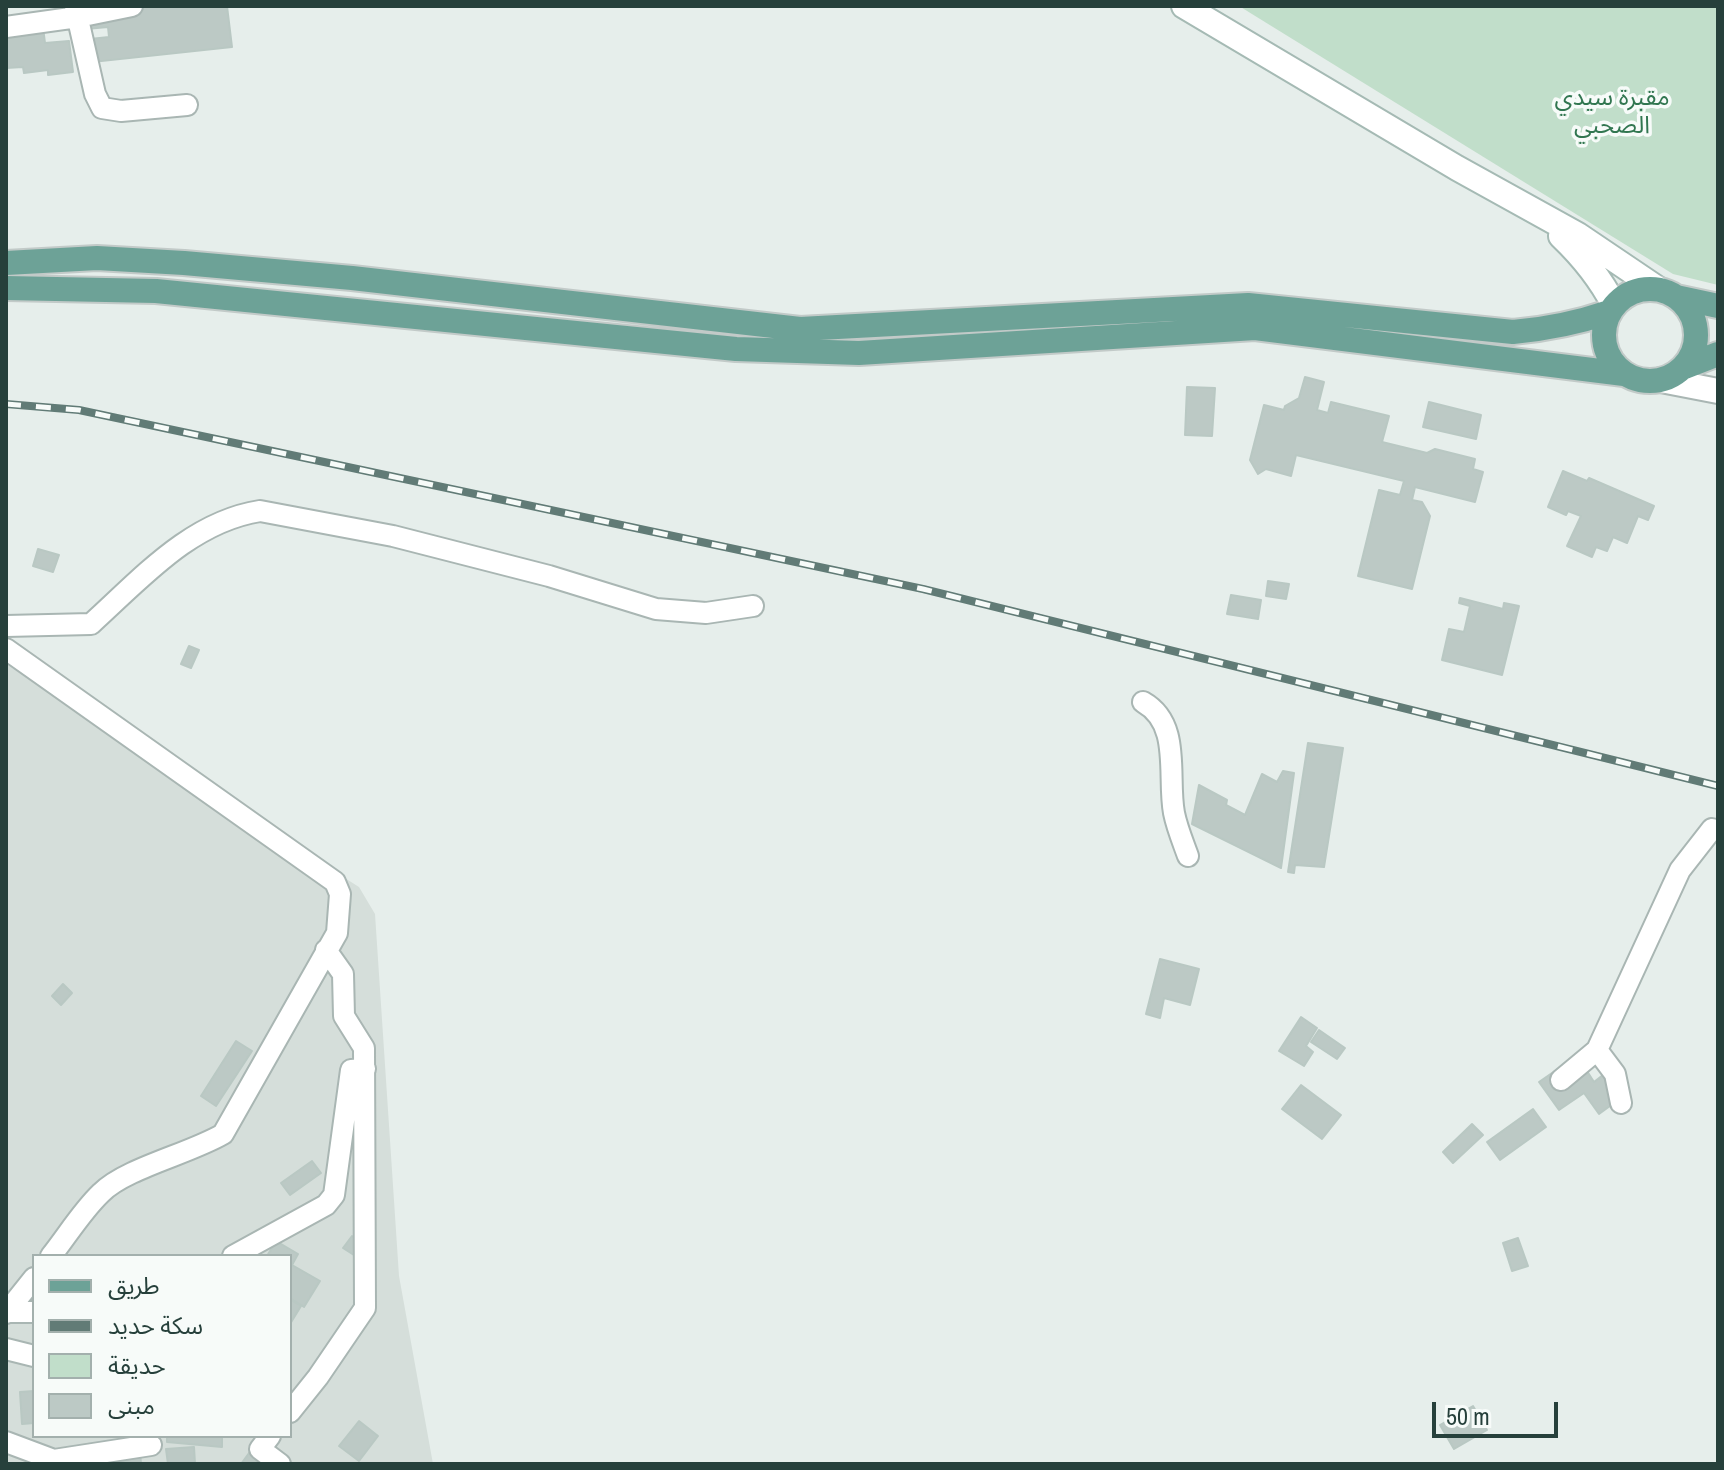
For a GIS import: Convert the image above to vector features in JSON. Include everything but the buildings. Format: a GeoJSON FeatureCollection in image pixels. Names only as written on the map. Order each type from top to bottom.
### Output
{"type":"FeatureCollection","features":[{"type":"Feature","properties":{"kind":"main road"},"geometry":{"type":"LineString","coordinates":[[1184,6],[1457,168],[1578,235],[1667,293],[1687,308],[1694,321],[1696,363],[1718,391]]}},
{"type":"Feature","properties":{"kind":"main road"},"geometry":{"type":"LineString","coordinates":[[1536,212],[1585,259],[1604,286],[1611,309],[1604,325],[1603,339],[1607,352],[1624,374]]}},
{"type":"Feature","properties":{"kind":"main road"},"geometry":{"type":"LineString","coordinates":[[6,263],[97,258],[184,263],[352,278],[800,329],[1248,305],[1513,332],[1578,323],[1611,309],[1633,291],[1667,293],[1718,306]]}},
{"type":"Feature","properties":{"kind":"main road"},"geometry":{"type":"LineString","coordinates":[[6,288],[156,291],[736,349],[859,353],[1255,328],[1624,374],[1636,379],[1696,363]]}},
{"type":"Feature","properties":{"kind":"street"},"geometry":{"type":"LineString","coordinates":[[6,27],[76,12],[132,6]]}},
{"type":"Feature","properties":{"kind":"street"},"geometry":{"type":"LineString","coordinates":[[76,12],[95,94],[102,108],[121,111],[187,105]]}},
{"type":"Feature","properties":{"kind":"street"},"geometry":{"type":"LineString","coordinates":[[6,626],[91,624],[178,546],[239,515],[260,511],[393,536],[549,576],[656,609],[706,613],[753,606]]}},
{"type":"Feature","properties":{"kind":"street"},"geometry":{"type":"LineString","coordinates":[[6,649],[335,882],[340,894],[337,933],[223,1134],[121,1179],[102,1192],[53,1254]]}},
{"type":"Feature","properties":{"kind":"street"},"geometry":{"type":"LineString","coordinates":[[1143,702],[1164,721],[1169,741],[1174,813],[1188,856]]}},
{"type":"Feature","properties":{"kind":"street"},"geometry":{"type":"LineString","coordinates":[[1561,1080],[1597,1050],[1680,870],[1712,829]]}},
{"type":"Feature","properties":{"kind":"street"},"geometry":{"type":"LineString","coordinates":[[292,1410],[365,1308],[364,1048],[344,1016],[343,974],[326,950]]}},
{"type":"Feature","properties":{"kind":"street"},"geometry":{"type":"LineString","coordinates":[[1597,1050],[1615,1074],[1621,1103]]}},
{"type":"Feature","properties":{"kind":"street"},"geometry":{"type":"LineString","coordinates":[[237,1254],[326,1205],[334,1195],[351,1070],[365,1069]]}},
{"type":"Feature","properties":{"kind":"street"},"geometry":{"type":"LineString","coordinates":[[6,1312],[32,1280]]}},
{"type":"Feature","properties":{"kind":"street"},"geometry":{"type":"LineString","coordinates":[[6,1312],[32,1312]]}},
{"type":"Feature","properties":{"kind":"street"},"geometry":{"type":"LineString","coordinates":[[6,1349],[32,1356]]}},
{"type":"Feature","properties":{"kind":"street"},"geometry":{"type":"LineString","coordinates":[[268,1438],[260,1449],[280,1464]]}},
{"type":"Feature","properties":{"kind":"street"},"geometry":{"type":"LineString","coordinates":[[6,1442],[54,1462],[153,1448]]}},
{"type":"Feature","properties":{"kind":"shaded area"},"geometry":{"type":"Polygon","coordinates":[[[6,664],[359,887],[375,914],[399,1276],[433,1464],[6,1464],[6,664]]]}},
{"type":"Feature","properties":{"kind":"green space","name":"مقبرة سيدي الصحبي"},"geometry":{"type":"Polygon","coordinates":[[[1239,6],[1718,6],[1718,285],[1673,274],[1239,6]]]}},
{"type":"Feature","properties":{"kind":"railway"},"geometry":{"type":"LineString","coordinates":[[6,404],[79,410],[923,589],[1718,786]]}}]}
